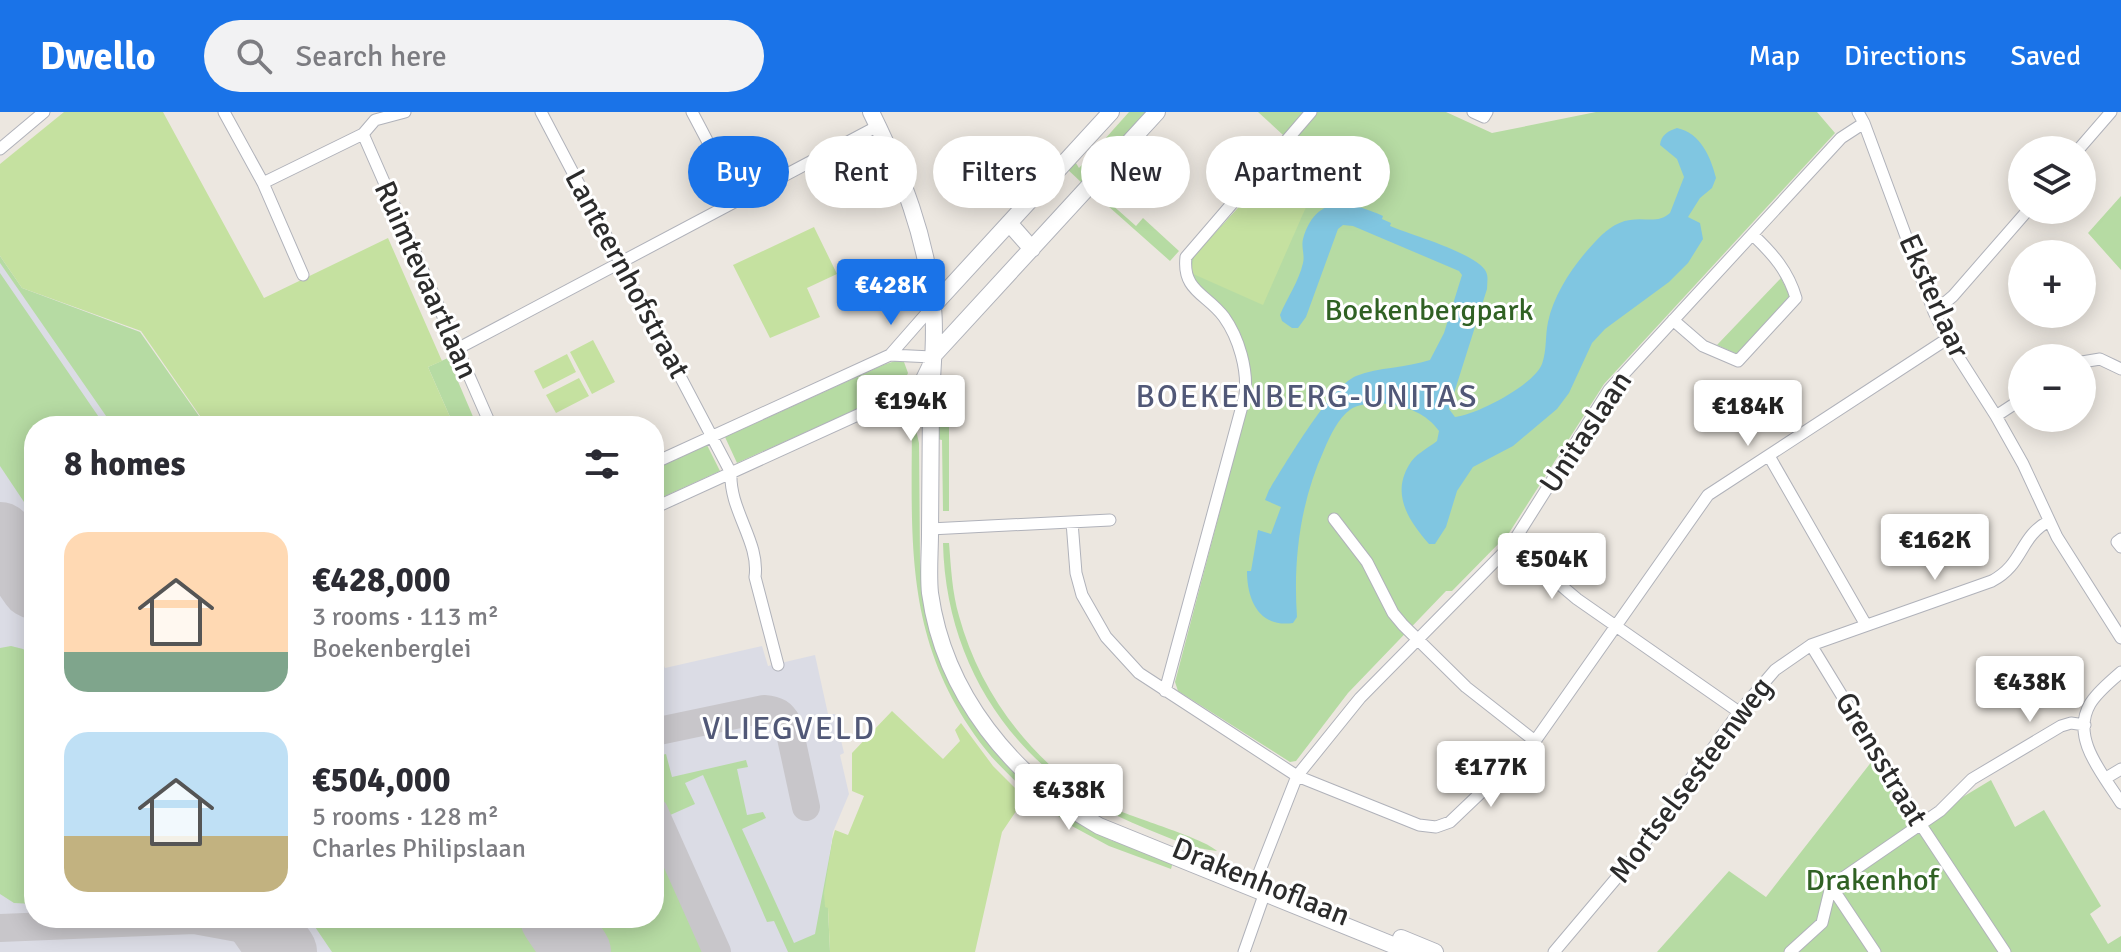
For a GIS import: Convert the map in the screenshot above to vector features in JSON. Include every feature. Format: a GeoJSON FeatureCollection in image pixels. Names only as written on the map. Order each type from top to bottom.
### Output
{"type":"FeatureCollection","features":[{"type":"Feature","properties":{"kind":"street"},"geometry":{"type":"LineString","coordinates":[[0,149],[44,112]]}},
{"type":"Feature","properties":{"kind":"street"},"geometry":{"type":"LineString","coordinates":[[224,112],[263,183],[303,275]]}},
{"type":"Feature","properties":{"kind":"street"},"geometry":{"type":"LineString","coordinates":[[263,183],[363,134],[371,116],[405,112]]}},
{"type":"Feature","properties":{"kind":"street","name":"Lanteernhofstraat"},"geometry":{"type":"LineString","coordinates":[[541,112],[731,473],[743,529],[750,538],[755,577],[778,665]]}},
{"type":"Feature","properties":{"kind":"street"},"geometry":{"type":"LineString","coordinates":[[692,112],[705,136]]}},
{"type":"Feature","properties":{"kind":"street"},"geometry":{"type":"LineString","coordinates":[[664,458],[890,355],[1111,112]]}},
{"type":"Feature","properties":{"kind":"street"},"geometry":{"type":"LineString","coordinates":[[664,503],[917,388],[932,357],[1157,112]]}},
{"type":"Feature","properties":{"kind":"street"},"geometry":{"type":"LineString","coordinates":[[1165,691],[1247,381],[1226,320],[1188,283],[1186,257],[1311,112]]}},
{"type":"Feature","properties":{"kind":"street"},"geometry":{"type":"LineString","coordinates":[[1473,112],[1484,117],[1487,112]]}},
{"type":"Feature","properties":{"kind":"street"},"geometry":{"type":"LineString","coordinates":[[2090,136],[2111,112]]}},
{"type":"Feature","properties":{"kind":"street","name":"Unitaslaan"},"geometry":{"type":"LineString","coordinates":[[1244,952],[1263,898],[1258,884],[1297,776],[1360,698],[1512,544],[1609,390],[1861,117]]}},
{"type":"Feature","properties":{"kind":"street","name":"Eksterlaar"},"geometry":{"type":"LineString","coordinates":[[1861,117],[1947,339],[1996,416],[2023,464],[2049,521],[2121,638]]}},
{"type":"Feature","properties":{"kind":"street"},"geometry":{"type":"LineString","coordinates":[[789,171],[875,119]]}},
{"type":"Feature","properties":{"kind":"street","name":"Drakenhoflaan"},"geometry":{"type":"LineString","coordinates":[[875,119],[912,207],[924,248],[933,306],[930,529],[939,589],[955,650],[975,692],[998,729],[1020,755],[1059,790],[1109,820],[1410,952]]}},
{"type":"Feature","properties":{"kind":"street","name":"Ruimtevaartlaan"},"geometry":{"type":"LineString","coordinates":[[363,134],[487,416]]}},
{"type":"Feature","properties":{"kind":"street"},"geometry":{"type":"LineString","coordinates":[[457,349],[726,208]]}},
{"type":"Feature","properties":{"kind":"street"},"geometry":{"type":"LineString","coordinates":[[1009,223],[1032,249]]}},
{"type":"Feature","properties":{"kind":"street"},"geometry":{"type":"LineString","coordinates":[[1934,312],[1953,296],[2016,224]]}},
{"type":"Feature","properties":{"kind":"street"},"geometry":{"type":"LineString","coordinates":[[1673,320],[1703,346],[1738,361],[1796,298],[1778,260],[1753,235]]}},
{"type":"Feature","properties":{"kind":"street"},"geometry":{"type":"LineString","coordinates":[[1072,522],[1076,573],[1092,616],[1121,656],[1165,691],[1297,776],[1419,825],[1436,827],[1458,816],[1535,741],[1708,495],[1947,339]]}},
{"type":"Feature","properties":{"kind":"street"},"geometry":{"type":"LineString","coordinates":[[890,355],[932,357]]}},
{"type":"Feature","properties":{"kind":"street"},"geometry":{"type":"LineString","coordinates":[[2096,360],[2121,369]]}},
{"type":"Feature","properties":{"kind":"street"},"geometry":{"type":"LineString","coordinates":[[1996,416],[2008,408]]}},
{"type":"Feature","properties":{"kind":"street"},"geometry":{"type":"LineString","coordinates":[[1769,456],[1866,625]]}},
{"type":"Feature","properties":{"kind":"street"},"geometry":{"type":"LineString","coordinates":[[1334,519],[1367,562],[1393,613],[1466,687],[1535,741]]}},
{"type":"Feature","properties":{"kind":"street"},"geometry":{"type":"LineString","coordinates":[[930,529],[1110,520]]}},
{"type":"Feature","properties":{"kind":"street","name":"Mortselsesteenweg"},"geometry":{"type":"LineString","coordinates":[[1554,952],[1635,856],[1739,712],[1775,670],[1811,645],[2007,573],[2029,535],[2049,521]]}},
{"type":"Feature","properties":{"kind":"street"},"geometry":{"type":"LineString","coordinates":[[2121,539],[2117,542],[2121,547]]}},
{"type":"Feature","properties":{"kind":"street"},"geometry":{"type":"LineString","coordinates":[[1512,544],[1577,599],[1739,712]]}},
{"type":"Feature","properties":{"kind":"street","name":"Grensstraat"},"geometry":{"type":"LineString","coordinates":[[1811,645],[1921,825],[2005,952]]}},
{"type":"Feature","properties":{"kind":"street"},"geometry":{"type":"LineString","coordinates":[[2121,672],[2095,696],[2088,707],[2085,725],[2088,752],[2121,803]]}},
{"type":"Feature","properties":{"kind":"street"},"geometry":{"type":"LineString","coordinates":[[1790,952],[1822,923],[1831,886],[1921,825],[1986,770],[2061,726],[2071,723],[2085,725]]}},
{"type":"Feature","properties":{"kind":"street"},"geometry":{"type":"LineString","coordinates":[[2106,778],[2121,769]]}},
{"type":"Feature","properties":{"kind":"street","name":"Drakenhoflaan"},"geometry":{"type":"LineString","coordinates":[[1258,884],[1435,952]]}},
{"type":"Feature","properties":{"kind":"street"},"geometry":{"type":"LineString","coordinates":[[1831,886],[1875,952]]}},
{"type":"Feature","properties":{"kind":"shaded area"},"geometry":{"type":"Polygon","coordinates":[[[0,256],[22,288],[140,332],[198,416],[24,416],[24,928],[664,928],[664,666],[762,646],[768,666],[815,655],[828,714],[835,714],[849,794],[833,832],[824,893],[830,952],[0,952],[0,256]]]}},
{"type":"Feature","properties":{"kind":"green space"},"geometry":{"type":"Polygon","coordinates":[[[64,112],[163,112],[264,298],[388,238],[442,361],[428,367],[450,416],[200,416],[141,331],[22,288],[0,256],[0,164],[64,112]]]}},
{"type":"Feature","properties":{"kind":"green space"},"geometry":{"type":"Polygon","coordinates":[[[1129,112],[1146,112],[1125,136],[1108,136],[1129,112]]]}},
{"type":"Feature","properties":{"kind":"green space","name":"Boekenbergpark"},"geometry":{"type":"Polygon","coordinates":[[[1258,112],[1446,112],[1492,133],[1596,112],[1817,112],[1835,133],[1604,384],[1509,533],[1452,591],[1446,591],[1348,693],[1296,761],[1290,762],[1178,691],[1175,682],[1252,389],[1238,329],[1223,307],[1192,280],[1189,266],[1192,258],[1238,208],[1390,208],[1390,136],[1284,136],[1258,112]]]}},
{"type":"Feature","properties":{"kind":"green space"},"geometry":{"type":"Polygon","coordinates":[[[1074,160],[1079,168],[1081,166],[1081,182],[1066,168],[1074,160]]]}},
{"type":"Feature","properties":{"kind":"green space"},"geometry":{"type":"Polygon","coordinates":[[[2121,196],[2121,270],[2096,240],[2088,233],[2121,196]]]}},
{"type":"Feature","properties":{"kind":"green space"},"geometry":{"type":"Polygon","coordinates":[[[1110,208],[1116,208],[1136,226],[1143,218],[1179,251],[1170,261],[1110,208]]]}},
{"type":"Feature","properties":{"kind":"green space"},"geometry":{"type":"Polygon","coordinates":[[[1238,208],[1306,208],[1263,305],[1191,273],[1194,257],[1238,208]]]}},
{"type":"Feature","properties":{"kind":"green space"},"geometry":{"type":"Polygon","coordinates":[[[814,227],[837,274],[807,288],[820,317],[770,338],[733,265],[814,227]]]}},
{"type":"Feature","properties":{"kind":"green space"},"geometry":{"type":"Polygon","coordinates":[[[0,256],[22,288],[140,332],[199,416],[106,416],[0,263],[0,256]]]}},
{"type":"Feature","properties":{"kind":"green space"},"geometry":{"type":"Polygon","coordinates":[[[0,273],[98,416],[24,416],[24,502],[0,466],[0,273]]]}},
{"type":"Feature","properties":{"kind":"green space"},"geometry":{"type":"Polygon","coordinates":[[[1781,278],[1790,296],[1737,354],[1717,345],[1781,278]]]}},
{"type":"Feature","properties":{"kind":"green space"},"geometry":{"type":"Polygon","coordinates":[[[593,340],[615,382],[592,394],[570,352],[593,340]]]}},
{"type":"Feature","properties":{"kind":"green space"},"geometry":{"type":"Polygon","coordinates":[[[567,354],[576,372],[543,389],[534,371],[567,354]]]}},
{"type":"Feature","properties":{"kind":"green space"},"geometry":{"type":"Polygon","coordinates":[[[448,358],[473,416],[450,416],[428,367],[448,358]]]}},
{"type":"Feature","properties":{"kind":"green space"},"geometry":{"type":"Polygon","coordinates":[[[895,361],[904,362],[908,373],[904,382],[894,389],[895,392],[737,463],[725,437],[895,361]]]}},
{"type":"Feature","properties":{"kind":"green space"},"geometry":{"type":"Polygon","coordinates":[[[579,378],[589,396],[556,413],[546,395],[579,378]]]}},
{"type":"Feature","properties":{"kind":"green space"},"geometry":{"type":"Polygon","coordinates":[[[912,413],[919,443],[923,593],[1006,763],[1024,781],[1020,786],[986,750],[959,710],[939,670],[926,630],[913,548],[912,413]]]}},
{"type":"Feature","properties":{"kind":"green space"},"geometry":{"type":"Polygon","coordinates":[[[949,420],[949,511],[943,511],[942,440],[937,439],[940,421],[949,420]]]}},
{"type":"Feature","properties":{"kind":"green space"},"geometry":{"type":"Polygon","coordinates":[[[707,445],[720,471],[664,496],[664,464],[707,445]]]}},
{"type":"Feature","properties":{"kind":"green space"},"geometry":{"type":"Polygon","coordinates":[[[943,543],[949,543],[957,607],[969,646],[998,703],[1017,730],[1062,776],[1089,795],[1117,810],[1186,835],[1217,851],[1173,839],[1103,808],[1064,783],[1030,752],[1000,718],[977,679],[959,637],[948,592],[943,543]]]}},
{"type":"Feature","properties":{"kind":"green space"},"geometry":{"type":"Polygon","coordinates":[[[11,646],[24,650],[24,904],[14,903],[0,894],[0,648],[11,646]]]}},
{"type":"Feature","properties":{"kind":"green space"},"geometry":{"type":"Polygon","coordinates":[[[892,711],[943,759],[960,741],[955,730],[961,723],[993,766],[1025,798],[1002,832],[975,952],[830,952],[828,908],[825,907],[824,893],[833,837],[835,830],[848,835],[864,796],[852,791],[852,753],[892,711]]]}},
{"type":"Feature","properties":{"kind":"green space"},"geometry":{"type":"Polygon","coordinates":[[[664,754],[672,777],[746,760],[748,767],[737,769],[747,815],[763,812],[766,818],[742,829],[794,943],[815,934],[833,837],[909,870],[828,908],[830,952],[788,952],[774,921],[767,922],[703,775],[685,783],[695,804],[668,816],[664,808],[664,754]]]}},
{"type":"Feature","properties":{"kind":"green space","name":"Drakenhof"},"geometry":{"type":"Polygon","coordinates":[[[1876,756],[1918,824],[1991,780],[2015,827],[2044,810],[2101,906],[2090,914],[2108,944],[2121,936],[2121,952],[1657,952],[1729,871],[1766,897],[1876,756]]]}},
{"type":"Feature","properties":{"kind":"green space"},"geometry":{"type":"Polygon","coordinates":[[[1033,789],[1110,840],[1173,862],[1171,869],[1109,846],[1070,825],[1029,794],[1033,789]]]}},
{"type":"Feature","properties":{"kind":"green space"},"geometry":{"type":"Polygon","coordinates":[[[664,857],[708,952],[332,952],[316,928],[664,928],[664,857]]]}},
{"type":"Feature","properties":{"kind":"water"},"geometry":{"type":"Polygon","coordinates":[[[1677,128],[1699,141],[1716,178],[1712,188],[1700,198],[1688,217],[1700,223],[1703,239],[1688,263],[1669,282],[1605,329],[1592,343],[1569,393],[1557,409],[1513,446],[1473,467],[1457,491],[1446,527],[1435,544],[1429,544],[1409,517],[1402,487],[1411,461],[1437,441],[1439,431],[1423,416],[1394,405],[1363,405],[1346,413],[1324,450],[1309,490],[1297,553],[1297,617],[1293,623],[1281,623],[1264,616],[1257,610],[1249,592],[1247,571],[1251,571],[1258,530],[1271,534],[1281,507],[1265,500],[1269,490],[1309,427],[1345,383],[1365,373],[1430,360],[1444,333],[1462,275],[1459,271],[1353,226],[1343,225],[1338,229],[1306,317],[1298,328],[1292,328],[1282,321],[1280,315],[1301,270],[1303,239],[1316,214],[1325,208],[1361,208],[1383,216],[1382,219],[1391,223],[1390,226],[1469,257],[1485,270],[1487,289],[1449,409],[1455,417],[1464,415],[1503,398],[1537,372],[1544,359],[1548,322],[1555,300],[1573,269],[1602,235],[1625,221],[1656,219],[1670,213],[1684,177],[1677,159],[1660,145],[1677,128]]]}},
{"type":"Feature","properties":{"kind":"taxiway"},"geometry":{"type":"LineString","coordinates":[[0,563],[24,573]]}},
{"type":"Feature","properties":{"kind":"taxiway"},"geometry":{"type":"LineString","coordinates":[[664,730],[764,709],[776,711],[788,724],[806,807]]}},
{"type":"Feature","properties":{"kind":"taxiway"},"geometry":{"type":"LineString","coordinates":[[664,833],[717,952]]}},
{"type":"Feature","properties":{"kind":"taxiway"},"geometry":{"type":"LineString","coordinates":[[0,928],[24,927]]}},
{"type":"Feature","properties":{"kind":"taxiway"},"geometry":{"type":"LineString","coordinates":[[238,928],[277,952]]}},
{"type":"Feature","properties":{"kind":"runway"},"geometry":{"type":"LineString","coordinates":[[0,536],[24,571]]}},
{"type":"Feature","properties":{"kind":"runway"},"geometry":{"type":"LineString","coordinates":[[266,928],[283,952]]}},
{"type":"Feature","properties":{"kind":"runway"},"geometry":{"type":"LineString","coordinates":[[561,928],[577,952]]}},
{"type":"Feature","properties":{"kind":"district","name":"BOEKENBERG-UNITAS"},"geometry":{"type":"Point","coordinates":[1307,396]}},
{"type":"Feature","properties":{"kind":"district","name":"VLIEGVELD"},"geometry":{"type":"Point","coordinates":[789,728]}}]}
